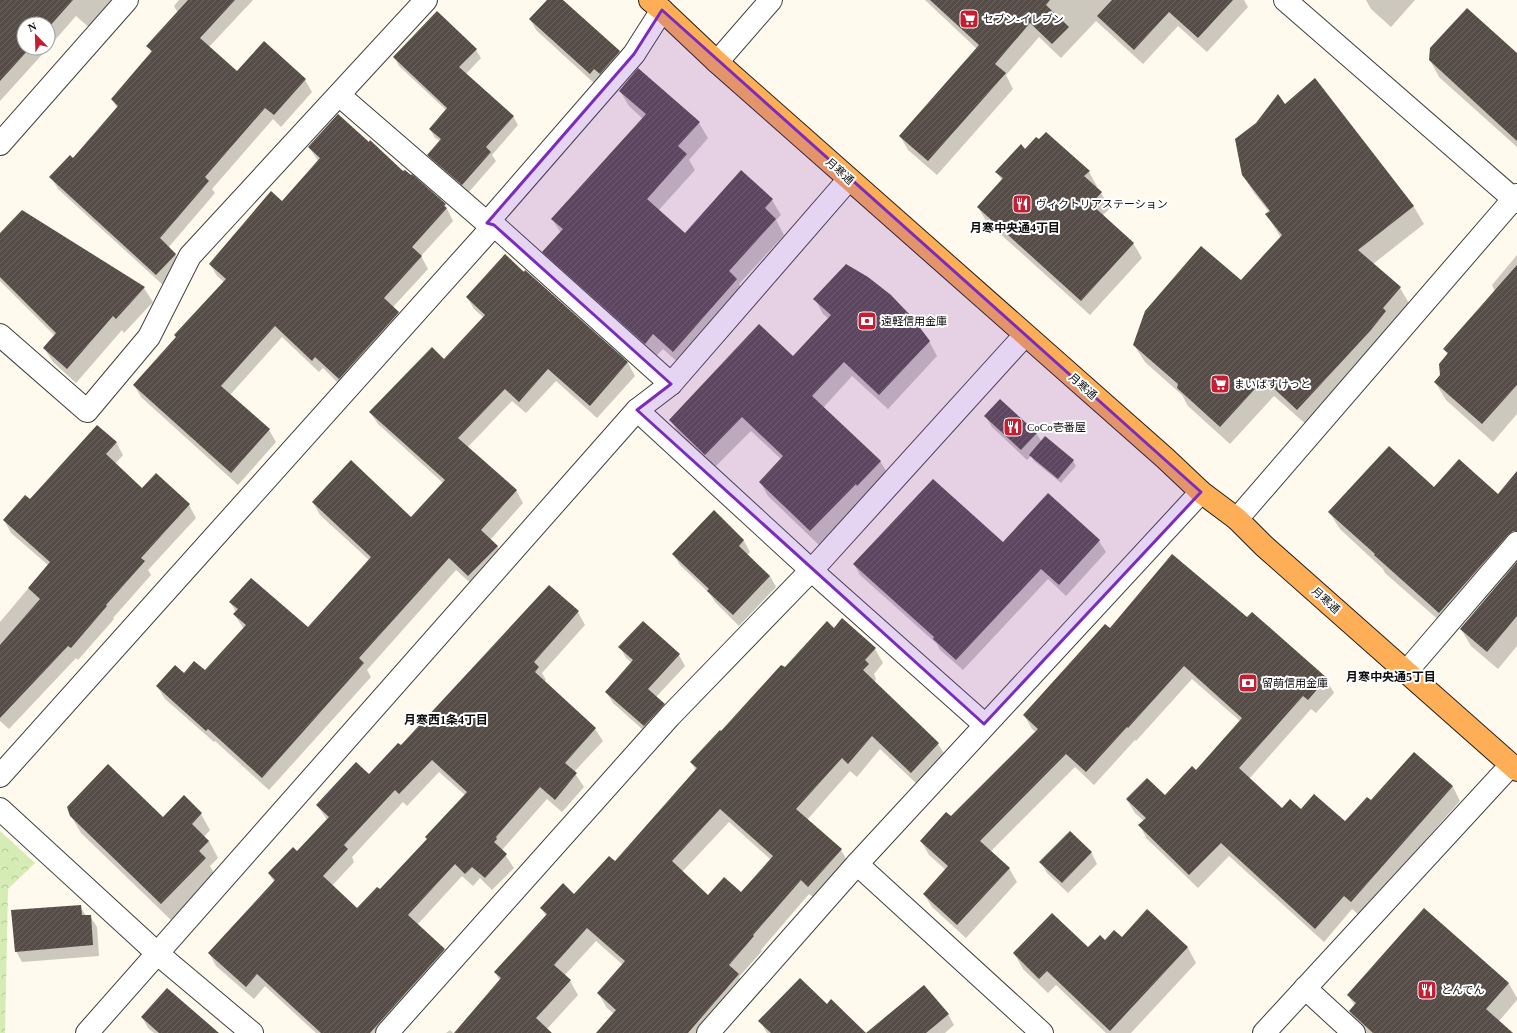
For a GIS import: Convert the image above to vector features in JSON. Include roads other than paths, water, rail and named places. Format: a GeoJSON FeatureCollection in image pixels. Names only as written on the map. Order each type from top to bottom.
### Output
{"type":"FeatureCollection","features":[{"type":"Feature","properties":{"kind":"highway","name":"月寒通"},"geometry":{"type":"LineString","coordinates":[[656,5],[717,62],[1160,453],[1201,492],[1237,519],[1264,546],[1514,768]]}},
{"type":"Feature","properties":{"kind":"street"},"geometry":{"type":"LineString","coordinates":[[0,144],[127,0]]}},
{"type":"Feature","properties":{"kind":"street"},"geometry":{"type":"LineString","coordinates":[[0,335],[87,411],[149,337],[190,256],[426,0]]}},
{"type":"Feature","properties":{"kind":"street"},"geometry":{"type":"LineString","coordinates":[[717,62],[771,0]]}},
{"type":"Feature","properties":{"kind":"street"},"geometry":{"type":"LineString","coordinates":[[1237,519],[1516,199],[1285,0]]}},
{"type":"Feature","properties":{"kind":"street"},"geometry":{"type":"LineString","coordinates":[[0,776],[490,224],[634,54],[656,5]]}},
{"type":"Feature","properties":{"kind":"street"},"geometry":{"type":"LineString","coordinates":[[339,95],[490,224],[671,384]]}},
{"type":"Feature","properties":{"kind":"street"},"geometry":{"type":"LineString","coordinates":[[87,1033],[637,410],[671,384],[849,179]]}},
{"type":"Feature","properties":{"kind":"street"},"geometry":{"type":"LineString","coordinates":[[387,1033],[670,716],[811,570],[1025,335]]}},
{"type":"Feature","properties":{"kind":"street"},"geometry":{"type":"LineString","coordinates":[[637,410],[811,570],[984,724]]}},
{"type":"Feature","properties":{"kind":"street"},"geometry":{"type":"LineString","coordinates":[[708,1033],[857,864],[984,724],[1201,492]]}},
{"type":"Feature","properties":{"kind":"street"},"geometry":{"type":"LineString","coordinates":[[1406,672],[1517,543]]}},
{"type":"Feature","properties":{"kind":"street"},"geometry":{"type":"LineString","coordinates":[[1264,1033],[1514,768]]}},
{"type":"Feature","properties":{"kind":"street"},"geometry":{"type":"LineString","coordinates":[[0,809],[158,954],[252,1033]]}},
{"type":"Feature","properties":{"kind":"street"},"geometry":{"type":"LineString","coordinates":[[857,864],[1042,1033]]}},
{"type":"Feature","properties":{"kind":"street"},"geometry":{"type":"LineString","coordinates":[[1305,988],[1354,1033]]}},
{"type":"Feature","properties":{"kind":"place","name":"セブン-イレブン"},"geometry":{"type":"Point","coordinates":[969,19]}},
{"type":"Feature","properties":{"kind":"place","name":"ヴィクトリアステーション"},"geometry":{"type":"Point","coordinates":[1022,204]}},
{"type":"Feature","properties":{"kind":"place","name":"遠軽信用金庫"},"geometry":{"type":"Point","coordinates":[867,321]}},
{"type":"Feature","properties":{"kind":"place","name":"まいばすけっと"},"geometry":{"type":"Point","coordinates":[1220,384]}},
{"type":"Feature","properties":{"kind":"place","name":"CoCo壱番屋"},"geometry":{"type":"Point","coordinates":[1013,427]}},
{"type":"Feature","properties":{"kind":"place","name":"留萌信用金庫"},"geometry":{"type":"Point","coordinates":[1248,683]}},
{"type":"Feature","properties":{"kind":"place","name":"とんでん"},"geometry":{"type":"Point","coordinates":[1427,990]}},
{"type":"Feature","properties":{"kind":"district","name":"月寒中央通4丁目"},"geometry":{"type":"Point","coordinates":[1015,228]}},
{"type":"Feature","properties":{"kind":"district","name":"月寒中央通5丁目"},"geometry":{"type":"Point","coordinates":[1391,677]}},
{"type":"Feature","properties":{"kind":"district","name":"月寒西1条4丁目"},"geometry":{"type":"Point","coordinates":[446,720]}}]}
